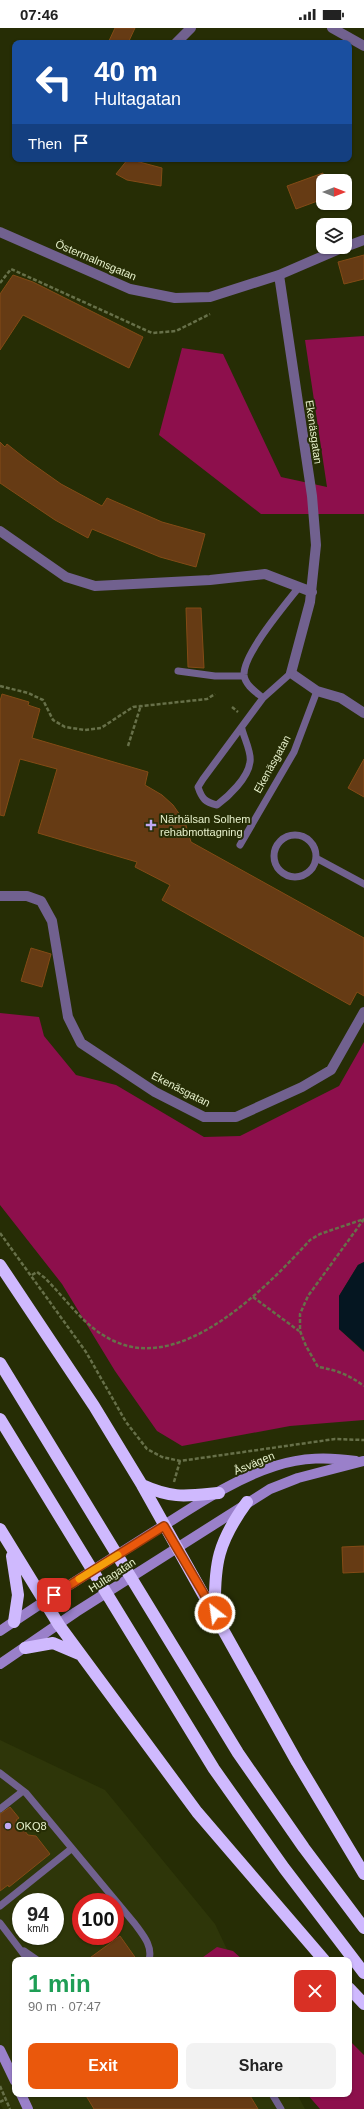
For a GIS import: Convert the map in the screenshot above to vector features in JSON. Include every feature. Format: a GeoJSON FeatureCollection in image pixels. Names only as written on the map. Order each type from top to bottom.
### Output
{"type":"FeatureCollection","features":[{"type":"Feature","properties":{"kind":"highway"},"geometry":{"type":"LineString","coordinates":[[0,1265],[94,1406],[142,1485],[298,1762],[364,1874]]}},
{"type":"Feature","properties":{"kind":"highway"},"geometry":{"type":"LineString","coordinates":[[0,1363],[238,1753],[308,1854],[364,1928]]}},
{"type":"Feature","properties":{"kind":"highway"},"geometry":{"type":"LineString","coordinates":[[0,1419],[214,1769],[284,1868],[352,1957]]}},
{"type":"Feature","properties":{"kind":"highway"},"geometry":{"type":"LineString","coordinates":[[142,1485],[170,1496],[183,1497],[219,1493]]}},
{"type":"Feature","properties":{"kind":"highway"},"geometry":{"type":"LineString","coordinates":[[215,1613],[214,1588],[217,1558],[223,1540],[232,1522],[246,1502]]}},
{"type":"Feature","properties":{"kind":"highway"},"geometry":{"type":"LineString","coordinates":[[0,1529],[59,1624],[197,1812],[321,1957]]}},
{"type":"Feature","properties":{"kind":"highway"},"geometry":{"type":"LineString","coordinates":[[10,1547],[16,1573],[18,1595],[14,1622]]}},
{"type":"Feature","properties":{"kind":"highway"},"geometry":{"type":"LineString","coordinates":[[25,1648],[53,1643],[81,1655]]}},
{"type":"Feature","properties":{"kind":"highway"},"geometry":{"type":"LineString","coordinates":[[352,1957],[364,1973]]}},
{"type":"Feature","properties":{"kind":"highway"},"geometry":{"type":"LineString","coordinates":[[352,1991],[364,2004]]}},
{"type":"Feature","properties":{"kind":"street"},"geometry":{"type":"LineString","coordinates":[[179,40],[191,28]]}},
{"type":"Feature","properties":{"kind":"street"},"geometry":{"type":"LineString","coordinates":[[332,28],[364,46]]}},
{"type":"Feature","properties":{"kind":"street","name":"Östermalmsgatan"},"geometry":{"type":"LineString","coordinates":[[0,232],[130,289],[175,298],[210,297],[279,275],[328,254]]}},
{"type":"Feature","properties":{"kind":"street","name":"Östermalmsgatan"},"geometry":{"type":"LineString","coordinates":[[352,244],[364,240]]}},
{"type":"Feature","properties":{"kind":"street","name":"Ekenäsgatan"},"geometry":{"type":"LineString","coordinates":[[279,275],[312,496],[316,545],[312,592],[291,673]]}},
{"type":"Feature","properties":{"kind":"street"},"geometry":{"type":"LineString","coordinates":[[0,531],[66,577],[95,586],[194,581],[265,574],[312,592]]}},
{"type":"Feature","properties":{"kind":"street"},"geometry":{"type":"LineString","coordinates":[[291,673],[317,691],[341,698],[364,713]]}},
{"type":"Feature","properties":{"kind":"street","name":"Ekenäsgatan"},"geometry":{"type":"LineString","coordinates":[[0,896],[27,896],[41,901],[52,921],[68,1017],[81,1043],[155,1092],[204,1117],[236,1117],[302,1086],[331,1070],[364,1012]]}},
{"type":"Feature","properties":{"kind":"street","name":"Åsvägen"},"geometry":{"type":"LineString","coordinates":[[164,1526],[250,1476],[275,1466],[302,1459],[326,1457],[363,1462]]}},
{"type":"Feature","properties":{"kind":"street","name":"Åsvägen"},"geometry":{"type":"LineString","coordinates":[[177,1547],[246,1502],[270,1489],[298,1478],[363,1462]]}},
{"type":"Feature","properties":{"kind":"street","name":"Hultagatan"},"geometry":{"type":"LineString","coordinates":[[0,1631],[44,1601],[164,1526]]}},
{"type":"Feature","properties":{"kind":"street","name":"Hultagatan"},"geometry":{"type":"LineString","coordinates":[[0,1664],[76,1612],[177,1547]]}},
{"type":"Feature","properties":{"kind":"street"},"geometry":{"type":"LineString","coordinates":[[0,2050],[12,2066]]}},
{"type":"Feature","properties":{"kind":"street"},"geometry":{"type":"LineString","coordinates":[[22,2097],[28,2109]]}},
{"type":"Feature","properties":{"kind":"lane"},"geometry":{"type":"LineString","coordinates":[[263,698],[248,685],[244,676],[245,665],[254,648],[298,587]]}},
{"type":"Feature","properties":{"kind":"lane"},"geometry":{"type":"LineString","coordinates":[[178,671],[215,676],[244,676]]}},
{"type":"Feature","properties":{"kind":"lane","name":"Ekenäsgatan"},"geometry":{"type":"LineString","coordinates":[[242,729],[251,761],[246,773],[225,799],[217,805],[206,803],[201,796],[198,787],[242,729],[263,698],[291,673]]}},
{"type":"Feature","properties":{"kind":"lane","name":"Ekenäsgatan"},"geometry":{"type":"LineString","coordinates":[[240,844],[294,752],[317,691]]}},
{"type":"Feature","properties":{"kind":"lane"},"geometry":{"type":"LineString","coordinates":[[316,858],[311,870],[299,877],[293,877],[286,875],[276,866],[274,853],[280,841],[293,835],[300,836],[312,844],[316,858],[364,884]]}},
{"type":"Feature","properties":{"kind":"lane"},"geometry":{"type":"LineString","coordinates":[[0,1773],[23,1791],[135,1924],[148,1941],[149,1957]]}},
{"type":"Feature","properties":{"kind":"lane"},"geometry":{"type":"LineString","coordinates":[[0,1809],[23,1791]]}},
{"type":"Feature","properties":{"kind":"lane"},"geometry":{"type":"LineString","coordinates":[[0,1906],[72,1849]]}},
{"type":"Feature","properties":{"kind":"lane"},"geometry":{"type":"LineString","coordinates":[[0,1923],[26,1957]]}},
{"type":"Feature","properties":{"kind":"lane"},"geometry":{"type":"LineString","coordinates":[[18,1947],[33,1957]]}},
{"type":"Feature","properties":{"kind":"lane"},"geometry":{"type":"LineString","coordinates":[[274,2097],[281,2109]]}},
{"type":"Feature","properties":{"kind":"path"},"geometry":{"type":"LineString","coordinates":[[0,283],[11,269],[152,334],[176,331],[210,314]]}},
{"type":"Feature","properties":{"kind":"path"},"geometry":{"type":"LineString","coordinates":[[0,686],[28,693],[43,700],[53,720],[65,727],[85,730],[101,728],[133,707],[207,699],[215,694]]}},
{"type":"Feature","properties":{"kind":"path"},"geometry":{"type":"LineString","coordinates":[[128,746],[141,705]]}},
{"type":"Feature","properties":{"kind":"path"},"geometry":{"type":"LineString","coordinates":[[32,1275],[37,1272],[45,1278],[89,1325],[114,1342],[144,1349],[174,1344],[199,1333],[253,1297],[310,1240],[320,1234],[364,1219]]}},
{"type":"Feature","properties":{"kind":"path"},"geometry":{"type":"LineString","coordinates":[[364,1219],[308,1296],[300,1314],[300,1332],[318,1367],[336,1370],[348,1375],[364,1386]]}},
{"type":"Feature","properties":{"kind":"path"},"geometry":{"type":"LineString","coordinates":[[0,1233],[32,1275],[86,1352],[126,1422],[147,1449],[162,1457],[180,1461],[322,1440],[364,1440]]}},
{"type":"Feature","properties":{"kind":"path"},"geometry":{"type":"LineString","coordinates":[[253,1297],[300,1332]]}},
{"type":"Feature","properties":{"kind":"path"},"geometry":{"type":"LineString","coordinates":[[0,2086],[7,2098],[10,2109]]}},
{"type":"Feature","properties":{"kind":"path"},"geometry":{"type":"LineString","coordinates":[[0,2102],[7,2098]]}},
{"type":"Feature","properties":{"kind":"shaded area"},"geometry":{"type":"Polygon","coordinates":[[[364,336],[364,514],[261,514],[159,435],[182,348],[223,354],[281,477],[327,487],[305,340],[364,336]]]}},
{"type":"Feature","properties":{"kind":"shaded area"},"geometry":{"type":"Polygon","coordinates":[[[0,1013],[39,1017],[44,1036],[76,1075],[116,1085],[204,1137],[240,1136],[339,1086],[364,1042],[364,1262],[358,1265],[339,1296],[339,1329],[364,1352],[364,1420],[290,1426],[182,1446],[157,1431],[115,1371],[62,1284],[0,1205],[0,1013]]]}},
{"type":"Feature","properties":{"kind":"shaded area"},"geometry":{"type":"Polygon","coordinates":[[[0,1740],[105,1790],[215,1924],[231,1957],[12,1957],[12,2097],[299,2097],[305,2109],[3,2109],[0,2104],[0,1740]]]}},
{"type":"Feature","properties":{"kind":"shaded area"},"geometry":{"type":"Polygon","coordinates":[[[217,1947],[233,1951],[240,1957],[203,1957],[217,1947]]]}},
{"type":"Feature","properties":{"kind":"shaded area"},"geometry":{"type":"Polygon","coordinates":[[[352,2043],[364,2055],[364,2109],[320,2109],[310,2097],[352,2097],[352,2043]]]}},
{"type":"Feature","properties":{"kind":"water"},"geometry":{"type":"Polygon","coordinates":[[[364,1262],[364,1351],[339,1329],[339,1296],[358,1265],[364,1262]]]}},
{"type":"Feature","properties":{"kind":"building"},"geometry":{"type":"Polygon","coordinates":[[[115,28],[135,28],[129,40],[109,40],[115,28]]]}},
{"type":"Feature","properties":{"kind":"building"},"geometry":{"type":"Polygon","coordinates":[[[126,162],[139,162],[162,168],[161,186],[127,180],[116,174],[126,162]]]}},
{"type":"Feature","properties":{"kind":"building"},"geometry":{"type":"Polygon","coordinates":[[[316,176],[316,202],[296,209],[287,186],[316,176]]]}},
{"type":"Feature","properties":{"kind":"building"},"geometry":{"type":"Polygon","coordinates":[[[364,255],[364,279],[344,284],[338,262],[364,255]]]}},
{"type":"Feature","properties":{"kind":"building"},"geometry":{"type":"Polygon","coordinates":[[[13,275],[33,282],[143,337],[129,368],[23,315],[0,350],[0,294],[13,275]]]}},
{"type":"Feature","properties":{"kind":"building"},"geometry":{"type":"Polygon","coordinates":[[[0,442],[5,447],[7,444],[61,484],[102,506],[107,498],[162,522],[205,534],[196,567],[160,557],[92,529],[88,538],[55,520],[0,483],[0,442]]]}},
{"type":"Feature","properties":{"kind":"building"},"geometry":{"type":"Polygon","coordinates":[[[186,608],[201,608],[204,668],[188,667],[186,608]]]}},
{"type":"Feature","properties":{"kind":"building"},"geometry":{"type":"Polygon","coordinates":[[[2,694],[29,702],[28,705],[40,709],[32,738],[148,772],[145,785],[162,795],[173,805],[185,822],[191,842],[364,938],[364,996],[357,992],[350,1005],[162,900],[170,885],[135,867],[137,862],[38,833],[57,769],[20,759],[4,816],[0,815],[0,701],[2,694]]]}},
{"type":"Feature","properties":{"kind":"building"},"geometry":{"type":"Polygon","coordinates":[[[364,759],[364,797],[348,788],[364,759]]]}},
{"type":"Feature","properties":{"kind":"building"},"geometry":{"type":"Polygon","coordinates":[[[31,948],[51,954],[42,987],[21,981],[31,948]]]}},
{"type":"Feature","properties":{"kind":"building"},"geometry":{"type":"Polygon","coordinates":[[[364,1546],[364,1572],[343,1573],[342,1547],[364,1546]]]}},
{"type":"Feature","properties":{"kind":"building"},"geometry":{"type":"Polygon","coordinates":[[[10,1807],[19,1818],[16,1820],[28,1835],[36,1836],[50,1854],[9,1887],[8,1885],[0,1891],[0,1814],[10,1807]]]}},
{"type":"Feature","properties":{"kind":"building"},"geometry":{"type":"Polygon","coordinates":[[[124,1942],[135,1957],[91,1957],[108,1945],[124,1945],[124,1942]]]}},
{"type":"Feature","properties":{"kind":"building"},"geometry":{"type":"Polygon","coordinates":[[[87,2097],[251,2097],[258,2109],[94,2109],[87,2097]]]}},
{"type":"Feature","properties":{"kind":"slow traffic"},"geometry":{"type":"LineString","coordinates":[[79,1579],[118,1555]]}},
{"type":"Feature","properties":{"kind":"place","name":"Närhälsan Solhem rehabmottagning"},"geometry":{"type":"Point","coordinates":[151,825]}},
{"type":"Feature","properties":{"kind":"place","name":"OKQ8"},"geometry":{"type":"Point","coordinates":[8,1826]}},
{"type":"Feature","properties":{"kind":"route"},"geometry":{"type":"LineString","coordinates":[[54,1595],[164,1526],[215,1613]]}}]}
